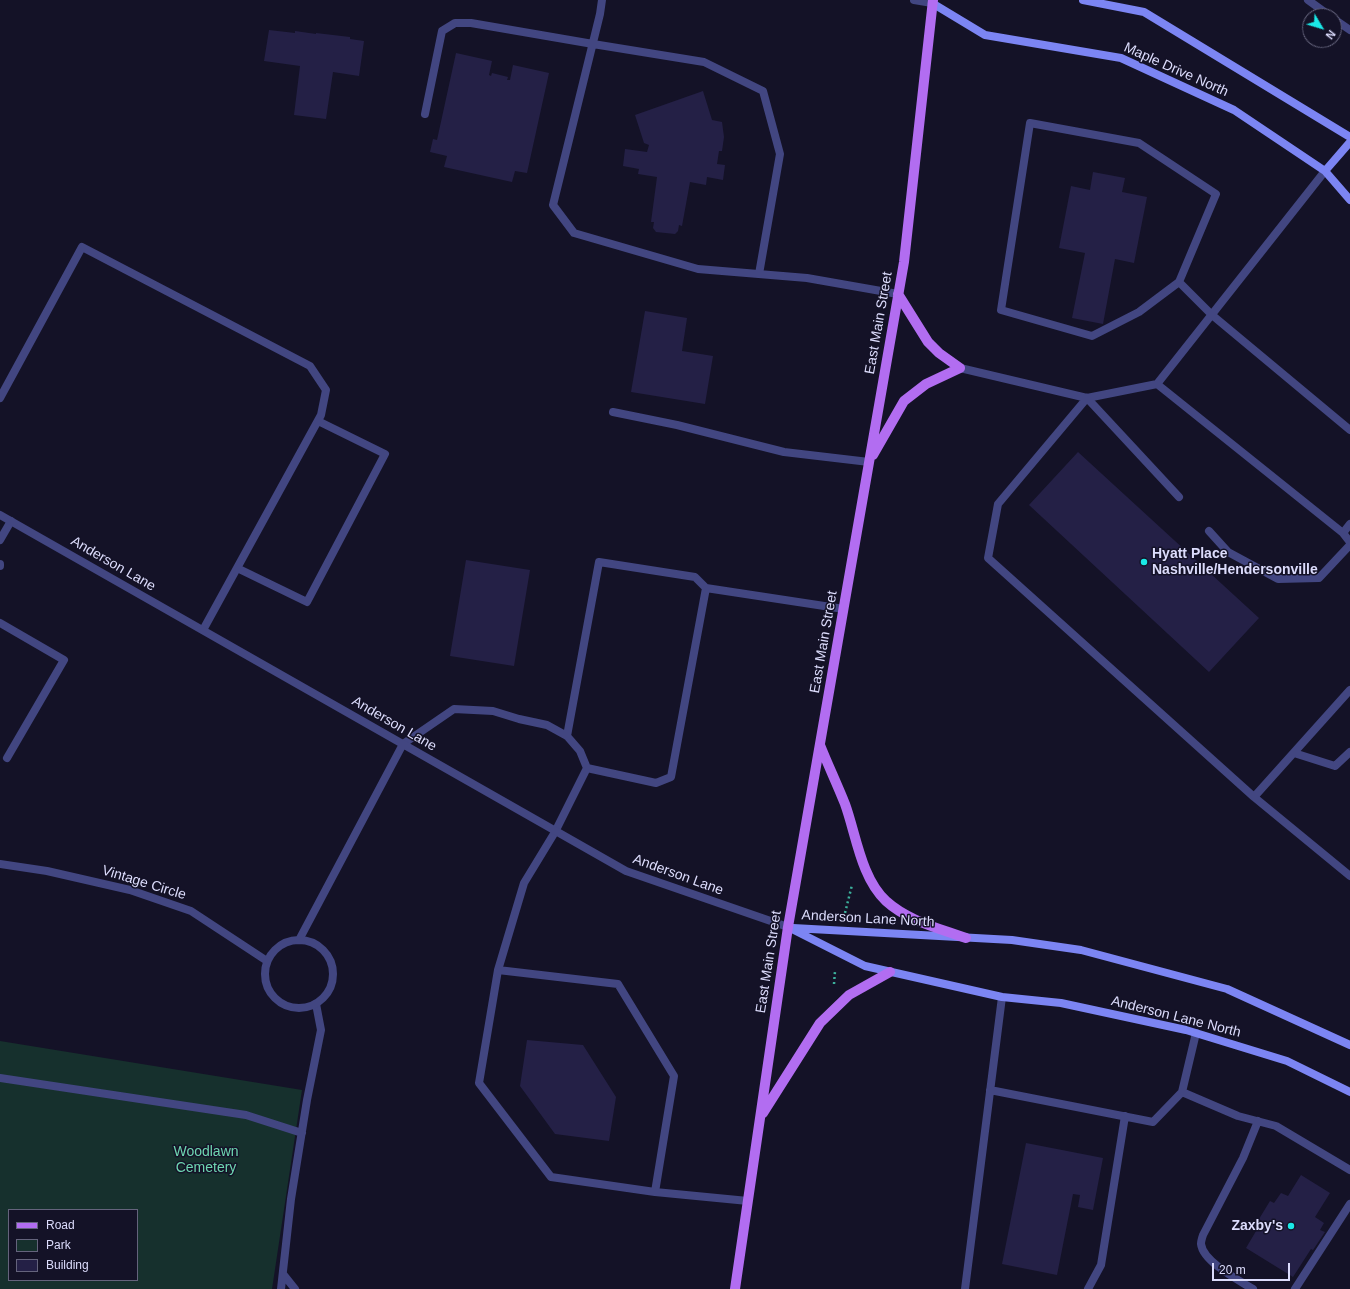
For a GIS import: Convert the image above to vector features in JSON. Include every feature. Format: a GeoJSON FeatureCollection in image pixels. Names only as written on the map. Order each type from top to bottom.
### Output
{"type":"FeatureCollection","features":[{"type":"Feature","properties":{"kind":"main road","name":"East Main Street"},"geometry":{"type":"LineString","coordinates":[[735,1289],[788,928],[906,246],[936,1]]}},
{"type":"Feature","properties":{"kind":"main road"},"geometry":{"type":"LineString","coordinates":[[869,462],[904,401],[926,384],[960,368],[939,353],[928,342],[898,294]]}},
{"type":"Feature","properties":{"kind":"main road"},"geometry":{"type":"LineString","coordinates":[[820,745],[845,805],[858,849],[870,881],[885,901],[910,918],[966,938]]}},
{"type":"Feature","properties":{"kind":"main road"},"geometry":{"type":"LineString","coordinates":[[761,1116],[820,1023],[849,995],[890,972]]}},
{"type":"Feature","properties":{"kind":"main road"},"geometry":{"type":"LineString","coordinates":[[738,1274],[744,1289]]}},
{"type":"Feature","properties":{"kind":"street"},"geometry":{"type":"LineString","coordinates":[[602,0],[593,44],[553,205],[574,233],[698,269],[807,278],[898,294]]}},
{"type":"Feature","properties":{"kind":"street"},"geometry":{"type":"LineString","coordinates":[[914,0],[936,1]]}},
{"type":"Feature","properties":{"kind":"street","name":"Maple Drive North"},"geometry":{"type":"LineString","coordinates":[[1083,0],[1144,12],[1350,137]]}},
{"type":"Feature","properties":{"kind":"street"},"geometry":{"type":"LineString","coordinates":[[1308,0],[1319,8]]}},
{"type":"Feature","properties":{"kind":"street","name":"Maple Drive North"},"geometry":{"type":"LineString","coordinates":[[936,1],[985,35],[1121,58],[1234,110],[1325,171],[1350,200]]}},
{"type":"Feature","properties":{"kind":"street"},"geometry":{"type":"LineString","coordinates":[[425,114],[442,31],[455,23],[471,23],[704,62],[762,91],[780,154],[759,274]]}},
{"type":"Feature","properties":{"kind":"street"},"geometry":{"type":"LineString","coordinates":[[1030,122],[1139,143],[1216,194],[1179,282],[1139,312],[1092,336],[1000,310],[1030,122]]}},
{"type":"Feature","properties":{"kind":"street"},"geometry":{"type":"LineString","coordinates":[[960,368],[1087,398],[1157,384],[1325,171],[1350,142]]}},
{"type":"Feature","properties":{"kind":"street"},"geometry":{"type":"LineString","coordinates":[[0,398],[82,248],[310,366],[326,390],[321,415],[203,630]]}},
{"type":"Feature","properties":{"kind":"street"},"geometry":{"type":"LineString","coordinates":[[1179,282],[1212,315],[1350,430]]}},
{"type":"Feature","properties":{"kind":"street"},"geometry":{"type":"LineString","coordinates":[[1157,384],[1342,533],[1350,543],[1319,578],[1278,579],[1228,552],[1209,531]]}},
{"type":"Feature","properties":{"kind":"street"},"geometry":{"type":"LineString","coordinates":[[1087,398],[1179,497]]}},
{"type":"Feature","properties":{"kind":"street"},"geometry":{"type":"LineString","coordinates":[[1087,398],[998,504],[988,558],[1254,798],[1350,876]]}},
{"type":"Feature","properties":{"kind":"street"},"geometry":{"type":"LineString","coordinates":[[613,412],[677,425],[784,452],[869,462]]}},
{"type":"Feature","properties":{"kind":"street"},"geometry":{"type":"LineString","coordinates":[[237,568],[307,602],[385,454],[318,420]]}},
{"type":"Feature","properties":{"kind":"street","name":"Anderson Lane"},"geometry":{"type":"LineString","coordinates":[[0,515],[626,871],[788,928]]}},
{"type":"Feature","properties":{"kind":"street"},"geometry":{"type":"LineString","coordinates":[[0,540],[11,521]]}},
{"type":"Feature","properties":{"kind":"street"},"geometry":{"type":"LineString","coordinates":[[1342,533],[1350,524]]}},
{"type":"Feature","properties":{"kind":"street"},"geometry":{"type":"LineString","coordinates":[[567,736],[599,562],[695,577],[706,588],[844,609]]}},
{"type":"Feature","properties":{"kind":"street"},"geometry":{"type":"LineString","coordinates":[[587,768],[656,783],[671,777],[706,588]]}},
{"type":"Feature","properties":{"kind":"street"},"geometry":{"type":"LineString","coordinates":[[0,623],[64,660],[8,758]]}},
{"type":"Feature","properties":{"kind":"street"},"geometry":{"type":"LineString","coordinates":[[1254,798],[1350,690]]}},
{"type":"Feature","properties":{"kind":"street"},"geometry":{"type":"LineString","coordinates":[[300,940],[403,744],[454,709],[493,711],[518,719],[547,725],[567,736],[580,751],[587,768],[555,832],[524,883],[498,970],[479,1083],[552,1177],[655,1192],[748,1201]]}},
{"type":"Feature","properties":{"kind":"street"},"geometry":{"type":"LineString","coordinates":[[1294,753],[1335,766],[1350,752]]}},
{"type":"Feature","properties":{"kind":"street","name":"Vintage Circle"},"geometry":{"type":"LineString","coordinates":[[0,864],[48,871],[130,890],[191,911],[267,961]]}},
{"type":"Feature","properties":{"kind":"street","name":"Anderson Lane North"},"geometry":{"type":"LineString","coordinates":[[788,928],[1012,940],[1082,950],[1227,990],[1350,1045]]}},
{"type":"Feature","properties":{"kind":"street","name":"Anderson Lane North"},"geometry":{"type":"LineString","coordinates":[[788,928],[865,966],[1002,997],[1061,1003],[1196,1033],[1288,1061],[1350,1092]]}},
{"type":"Feature","properties":{"kind":"street"},"geometry":{"type":"LineString","coordinates":[[300,940],[314,943],[325,951],[333,965],[332,984],[316,1004],[304,1009],[285,1006],[275,999],[268,989],[264,973],[267,961],[274,950],[283,944],[300,940]]}},
{"type":"Feature","properties":{"kind":"street"},"geometry":{"type":"LineString","coordinates":[[498,970],[618,984],[674,1076],[655,1192]]}},
{"type":"Feature","properties":{"kind":"street"},"geometry":{"type":"LineString","coordinates":[[965,1289],[1002,997]]}},
{"type":"Feature","properties":{"kind":"street"},"geometry":{"type":"LineString","coordinates":[[281,1289],[291,1199],[307,1100],[321,1030],[316,1004]]}},
{"type":"Feature","properties":{"kind":"street"},"geometry":{"type":"LineString","coordinates":[[990,1090],[1153,1122],[1182,1092],[1196,1033]]}},
{"type":"Feature","properties":{"kind":"street"},"geometry":{"type":"LineString","coordinates":[[0,1078],[246,1115],[302,1133]]}},
{"type":"Feature","properties":{"kind":"street"},"geometry":{"type":"LineString","coordinates":[[1182,1092],[1238,1116],[1276,1126],[1350,1170]]}},
{"type":"Feature","properties":{"kind":"street"},"geometry":{"type":"LineString","coordinates":[[1088,1289],[1101,1265],[1125,1116]]}},
{"type":"Feature","properties":{"kind":"street"},"geometry":{"type":"LineString","coordinates":[[1253,1289],[1219,1268],[1204,1252],[1201,1244],[1203,1235],[1243,1158],[1258,1122]]}},
{"type":"Feature","properties":{"kind":"street"},"geometry":{"type":"LineString","coordinates":[[1295,1289],[1350,1204]]}},
{"type":"Feature","properties":{"kind":"street"},"geometry":{"type":"LineString","coordinates":[[283,1274],[295,1289]]}},
{"type":"Feature","properties":{"kind":"path"},"geometry":{"type":"LineString","coordinates":[[845,914],[853,883]]}},
{"type":"Feature","properties":{"kind":"green space","name":"Woodlawn Cemetery"},"geometry":{"type":"Polygon","coordinates":[[[0,1041],[302,1090],[272,1289],[0,1289],[0,1041]]]}},
{"type":"Feature","properties":{"kind":"building"},"geometry":{"type":"Polygon","coordinates":[[[269,30],[295,33],[295,31],[316,33],[350,37],[350,39],[364,41],[359,76],[333,72],[326,119],[294,115],[300,66],[264,61],[269,30]]]}},
{"type":"Feature","properties":{"kind":"building"},"geometry":{"type":"Polygon","coordinates":[[[456,53],[492,61],[489,75],[491,76],[492,73],[508,77],[507,80],[510,80],[513,65],[549,73],[527,173],[515,171],[512,182],[444,167],[447,156],[430,152],[433,139],[437,140],[456,53]]]}},
{"type":"Feature","properties":{"kind":"building"},"geometry":{"type":"Polygon","coordinates":[[[703,91],[712,120],[722,122],[724,137],[722,151],[719,151],[717,164],[725,165],[723,180],[707,177],[706,185],[690,182],[682,226],[679,225],[678,231],[675,234],[656,232],[653,228],[654,222],[651,222],[657,177],[638,174],[639,169],[623,166],[625,149],[647,152],[649,145],[644,143],[635,115],[703,91]]]}},
{"type":"Feature","properties":{"kind":"building"},"geometry":{"type":"Polygon","coordinates":[[[1093,172],[1125,178],[1122,192],[1147,197],[1134,263],[1115,259],[1103,324],[1072,318],[1085,253],[1059,248],[1071,186],[1090,190],[1093,172]]]}},
{"type":"Feature","properties":{"kind":"building"},"geometry":{"type":"Polygon","coordinates":[[[645,311],[687,318],[682,351],[713,356],[705,404],[631,392],[645,311]]]}},
{"type":"Feature","properties":{"kind":"building","name":"Hyatt Place Nashville/Hendersonville"},"geometry":{"type":"Polygon","coordinates":[[[1078,452],[1259,618],[1209,672],[1029,505],[1078,452]]]}},
{"type":"Feature","properties":{"kind":"building"},"geometry":{"type":"Polygon","coordinates":[[[466,560],[530,570],[514,666],[450,656],[466,560]]]}},
{"type":"Feature","properties":{"kind":"building"},"geometry":{"type":"Polygon","coordinates":[[[527,1040],[583,1045],[616,1097],[609,1141],[555,1134],[520,1086],[527,1040]]]}},
{"type":"Feature","properties":{"kind":"building"},"geometry":{"type":"Polygon","coordinates":[[[1026,1143],[1103,1158],[1093,1210],[1078,1207],[1080,1195],[1073,1194],[1057,1275],[1002,1264],[1026,1143]]]}},
{"type":"Feature","properties":{"kind":"building","name":"Zaxby's"},"geometry":{"type":"Polygon","coordinates":[[[1301,1175],[1330,1193],[1315,1217],[1324,1223],[1320,1230],[1325,1232],[1313,1250],[1311,1249],[1293,1277],[1246,1248],[1262,1221],[1259,1219],[1270,1201],[1274,1203],[1281,1193],[1288,1196],[1301,1175]]]}},
{"type":"Feature","properties":{"kind":"place","name":"Hyatt Place Nashville/Hendersonville"},"geometry":{"type":"Point","coordinates":[1144,562]}},
{"type":"Feature","properties":{"kind":"place","name":"Zaxby's"},"geometry":{"type":"Point","coordinates":[1291,1226]}}]}
